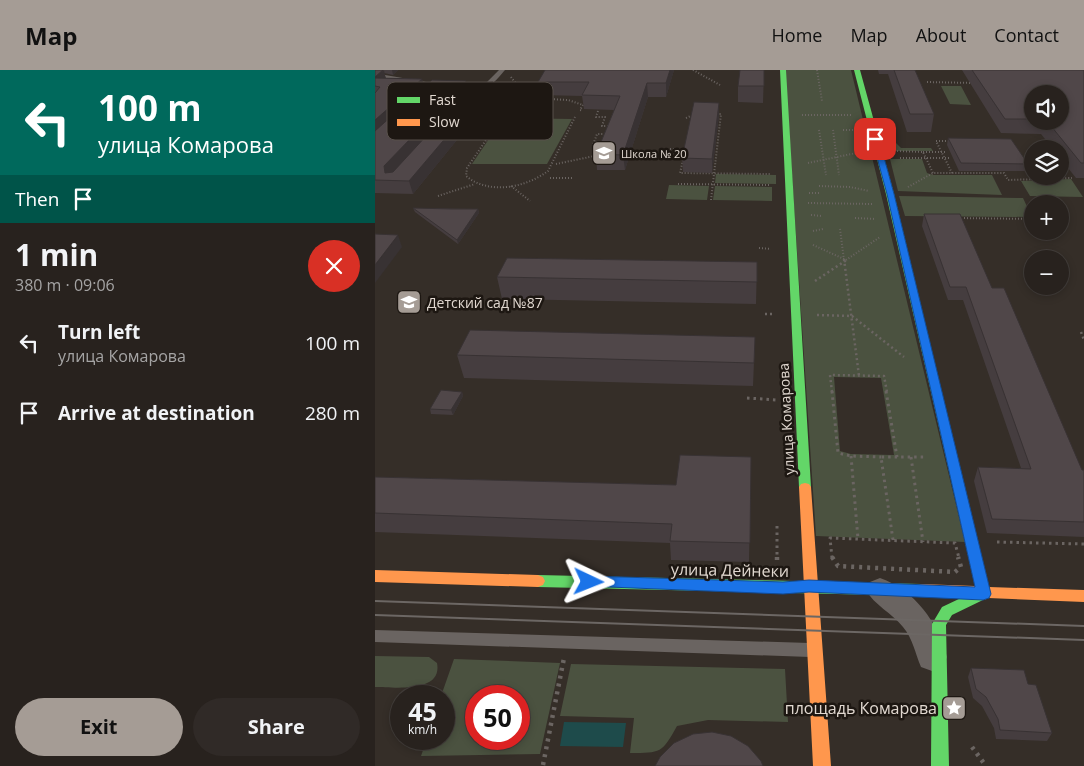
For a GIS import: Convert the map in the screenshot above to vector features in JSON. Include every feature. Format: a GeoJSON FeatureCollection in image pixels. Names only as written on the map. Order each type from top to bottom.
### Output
{"type":"FeatureCollection","features":[{"type":"Feature","properties":{"kind":"street","name":"улица Комарова"},"geometry":{"type":"LineString","coordinates":[[783,70],[809,586],[822,766]]}},
{"type":"Feature","properties":{"kind":"street"},"geometry":{"type":"LineString","coordinates":[[857,70],[890,194],[983,594],[952,607],[943,615],[939,624],[940,766]]}},
{"type":"Feature","properties":{"kind":"street","name":"улица Дейнеки"},"geometry":{"type":"LineString","coordinates":[[375,576],[783,588],[809,586],[983,594],[1084,596]]}},
{"type":"Feature","properties":{"kind":"street"},"geometry":{"type":"LineString","coordinates":[[880,590],[903,606],[922,631],[930,646],[940,700]]}},
{"type":"Feature","properties":{"kind":"lane"},"geometry":{"type":"LineString","coordinates":[[491,82],[504,72]]}},
{"type":"Feature","properties":{"kind":"lane"},"geometry":{"type":"LineString","coordinates":[[385,77],[414,82]]}},
{"type":"Feature","properties":{"kind":"lane"},"geometry":{"type":"LineString","coordinates":[[375,636],[787,650],[815,649]]}},
{"type":"Feature","properties":{"kind":"path"},"geometry":{"type":"LineString","coordinates":[[693,70],[719,85]]}},
{"type":"Feature","properties":{"kind":"path"},"geometry":{"type":"LineString","coordinates":[[817,70],[822,101]]}},
{"type":"Feature","properties":{"kind":"path"},"geometry":{"type":"LineString","coordinates":[[504,72],[515,82]]}},
{"type":"Feature","properties":{"kind":"path"},"geometry":{"type":"LineString","coordinates":[[927,82],[981,85]]}},
{"type":"Feature","properties":{"kind":"path"},"geometry":{"type":"LineString","coordinates":[[553,99],[592,105]]}},
{"type":"Feature","properties":{"kind":"path"},"geometry":{"type":"LineString","coordinates":[[583,105],[580,110],[583,111]]}},
{"type":"Feature","properties":{"kind":"path"},"geometry":{"type":"LineString","coordinates":[[556,164],[601,155],[605,145],[593,145],[597,134],[609,134],[612,126],[602,126],[605,117],[596,117],[598,111]]}},
{"type":"Feature","properties":{"kind":"path"},"geometry":{"type":"LineString","coordinates":[[687,118],[693,114],[702,114]]}},
{"type":"Feature","properties":{"kind":"path"},"geometry":{"type":"LineString","coordinates":[[711,200],[721,114],[712,114]]}},
{"type":"Feature","properties":{"kind":"path"},"geometry":{"type":"LineString","coordinates":[[785,115],[852,115]]}},
{"type":"Feature","properties":{"kind":"path"},"geometry":{"type":"LineString","coordinates":[[486,140],[467,168],[466,176],[475,184],[483,186],[511,186],[530,182],[548,171],[575,117]]}},
{"type":"Feature","properties":{"kind":"path"},"geometry":{"type":"LineString","coordinates":[[819,130],[827,175]]}},
{"type":"Feature","properties":{"kind":"path"},"geometry":{"type":"LineString","coordinates":[[833,130],[839,175]]}},
{"type":"Feature","properties":{"kind":"path"},"geometry":{"type":"LineString","coordinates":[[952,173],[936,141],[953,141]]}},
{"type":"Feature","properties":{"kind":"path"},"geometry":{"type":"LineString","coordinates":[[671,149],[685,149],[680,173],[773,174]]}},
{"type":"Feature","properties":{"kind":"path"},"geometry":{"type":"LineString","coordinates":[[895,151],[947,152]]}},
{"type":"Feature","properties":{"kind":"path"},"geometry":{"type":"LineString","coordinates":[[789,167],[862,152]]}},
{"type":"Feature","properties":{"kind":"path"},"geometry":{"type":"LineString","coordinates":[[923,152],[933,173]]}},
{"type":"Feature","properties":{"kind":"path"},"geometry":{"type":"LineString","coordinates":[[897,158],[950,158]]}},
{"type":"Feature","properties":{"kind":"path"},"geometry":{"type":"LineString","coordinates":[[904,190],[933,173],[1004,173],[1008,180],[1072,178]]}},
{"type":"Feature","properties":{"kind":"path"},"geometry":{"type":"LineString","coordinates":[[549,178],[573,178]]}},
{"type":"Feature","properties":{"kind":"path"},"geometry":{"type":"LineString","coordinates":[[438,196],[475,184]]}},
{"type":"Feature","properties":{"kind":"path"},"geometry":{"type":"LineString","coordinates":[[678,184],[775,185]]}},
{"type":"Feature","properties":{"kind":"path"},"geometry":{"type":"LineString","coordinates":[[511,186],[530,201]]}},
{"type":"Feature","properties":{"kind":"path"},"geometry":{"type":"LineString","coordinates":[[819,186],[850,187],[872,192]]}},
{"type":"Feature","properties":{"kind":"path"},"geometry":{"type":"LineString","coordinates":[[800,202],[874,204]]}},
{"type":"Feature","properties":{"kind":"path"},"geometry":{"type":"LineString","coordinates":[[855,218],[878,219]]}},
{"type":"Feature","properties":{"kind":"path"},"geometry":{"type":"LineString","coordinates":[[949,218],[1024,219]]}},
{"type":"Feature","properties":{"kind":"path"},"geometry":{"type":"LineString","coordinates":[[840,229],[859,376]]}},
{"type":"Feature","properties":{"kind":"path"},"geometry":{"type":"LineString","coordinates":[[812,282],[881,236]]}},
{"type":"Feature","properties":{"kind":"path"},"geometry":{"type":"LineString","coordinates":[[811,244],[844,259]]}},
{"type":"Feature","properties":{"kind":"path"},"geometry":{"type":"LineString","coordinates":[[759,248],[777,249]]}},
{"type":"Feature","properties":{"kind":"path"},"geometry":{"type":"LineString","coordinates":[[808,315],[852,316],[904,358]]}},
{"type":"Feature","properties":{"kind":"path"},"geometry":{"type":"LineString","coordinates":[[1081,332],[1084,340]]}},
{"type":"Feature","properties":{"kind":"path"},"geometry":{"type":"LineString","coordinates":[[897,457],[884,376],[830,375],[838,453],[851,456],[881,457],[897,457],[929,457]]}},
{"type":"Feature","properties":{"kind":"path"},"geometry":{"type":"LineString","coordinates":[[778,390],[778,410]]}},
{"type":"Feature","properties":{"kind":"path"},"geometry":{"type":"LineString","coordinates":[[747,398],[778,400]]}},
{"type":"Feature","properties":{"kind":"path"},"geometry":{"type":"LineString","coordinates":[[851,456],[858,539]]}},
{"type":"Feature","properties":{"kind":"path"},"geometry":{"type":"LineString","coordinates":[[881,457],[893,540]]}},
{"type":"Feature","properties":{"kind":"path"},"geometry":{"type":"LineString","coordinates":[[911,457],[923,542]]}},
{"type":"Feature","properties":{"kind":"path"},"geometry":{"type":"LineString","coordinates":[[777,519],[777,569]]}},
{"type":"Feature","properties":{"kind":"path"},"geometry":{"type":"LineString","coordinates":[[830,538],[893,540],[955,543],[961,569],[955,572],[835,565],[832,560],[830,538]]}},
{"type":"Feature","properties":{"kind":"path"},"geometry":{"type":"LineString","coordinates":[[991,542],[1084,544]]}},
{"type":"Feature","properties":{"kind":"path"},"geometry":{"type":"LineString","coordinates":[[543,765],[567,642]]}},
{"type":"Feature","properties":{"kind":"green space"},"geometry":{"type":"Polygon","coordinates":[[[785,70],[851,70],[965,542],[816,536],[785,70]],[[834,377],[840,451],[851,454],[894,455],[881,378],[834,377]]]}},
{"type":"Feature","properties":{"kind":"green space"},"geometry":{"type":"Polygon","coordinates":[[[941,86],[961,86],[971,105],[950,104],[941,86]]]}},
{"type":"Feature","properties":{"kind":"green space"},"geometry":{"type":"Polygon","coordinates":[[[553,119],[572,119],[547,164],[472,164],[488,140],[553,140],[553,119]]]}},
{"type":"Feature","properties":{"kind":"green space"},"geometry":{"type":"Polygon","coordinates":[[[885,140],[893,140],[901,148],[931,148],[933,151],[888,151],[885,140]]]}},
{"type":"Feature","properties":{"kind":"green space"},"geometry":{"type":"Polygon","coordinates":[[[890,159],[922,159],[927,173],[933,175],[992,175],[1002,195],[898,191],[890,159]]]}},
{"type":"Feature","properties":{"kind":"green space"},"geometry":{"type":"Polygon","coordinates":[[[716,174],[776,175],[776,184],[715,183],[716,174]]]}},
{"type":"Feature","properties":{"kind":"green space"},"geometry":{"type":"Polygon","coordinates":[[[1069,179],[1071,179],[1083,197],[1029,195],[1021,181],[1024,181],[1024,185],[1069,185],[1069,179]]]}},
{"type":"Feature","properties":{"kind":"green space"},"geometry":{"type":"Polygon","coordinates":[[[669,185],[709,186],[707,200],[666,199],[669,185]]]}},
{"type":"Feature","properties":{"kind":"green space"},"geometry":{"type":"Polygon","coordinates":[[[715,186],[772,187],[772,201],[713,200],[715,186]]]}},
{"type":"Feature","properties":{"kind":"green space"},"geometry":{"type":"Polygon","coordinates":[[[899,196],[1023,198],[1024,200],[1024,217],[905,216],[899,196]]]}},
{"type":"Feature","properties":{"kind":"green space"},"geometry":{"type":"Polygon","coordinates":[[[375,656],[429,657],[437,663],[437,673],[432,680],[425,684],[375,687],[375,656]]]}},
{"type":"Feature","properties":{"kind":"green space"},"geometry":{"type":"Polygon","coordinates":[[[454,659],[560,663],[540,754],[421,756],[423,750],[455,750],[455,685],[445,685],[454,659]]]}},
{"type":"Feature","properties":{"kind":"green space"},"geometry":{"type":"Polygon","coordinates":[[[571,664],[785,669],[788,722],[708,720],[677,726],[668,742],[659,750],[648,753],[630,753],[634,718],[560,716],[571,664]]]}},
{"type":"Feature","properties":{"kind":"water"},"geometry":{"type":"Polygon","coordinates":[[[564,722],[626,723],[623,747],[560,746],[564,722]]]}},
{"type":"Feature","properties":{"kind":"building"},"geometry":{"type":"Polygon","coordinates":[[[375,70],[383,70],[375,77],[375,70]]]}},
{"type":"Feature","properties":{"kind":"building"},"geometry":{"type":"Polygon","coordinates":[[[545,70],[670,70],[666,83],[647,83],[623,155],[596,154],[620,96],[582,95],[589,82],[538,82],[545,70]]]}},
{"type":"Feature","properties":{"kind":"building"},"geometry":{"type":"Polygon","coordinates":[[[740,70],[764,70],[764,86],[738,86],[740,70]]]}},
{"type":"Feature","properties":{"kind":"building"},"geometry":{"type":"Polygon","coordinates":[[[894,70],[915,70],[934,114],[910,114],[894,70]]]}},
{"type":"Feature","properties":{"kind":"building"},"geometry":{"type":"Polygon","coordinates":[[[972,70],[1084,70],[1084,163],[1081,163],[1069,148],[1069,140],[1062,140],[1054,130],[1069,130],[1069,85],[1024,85],[1024,119],[1005,119],[972,70]]]}},
{"type":"Feature","properties":{"kind":"building"},"geometry":{"type":"Polygon","coordinates":[[[375,78],[422,79],[419,82],[387,82],[387,110],[375,120],[375,93],[380,87],[375,86],[375,78]]]}},
{"type":"Feature","properties":{"kind":"building"},"geometry":{"type":"Polygon","coordinates":[[[432,80],[466,81],[465,82],[430,82],[432,80]]]}},
{"type":"Feature","properties":{"kind":"building"},"geometry":{"type":"Polygon","coordinates":[[[694,102],[719,103],[712,159],[682,158],[694,102]]]}},
{"type":"Feature","properties":{"kind":"building"},"geometry":{"type":"Polygon","coordinates":[[[387,120],[387,140],[409,140],[384,166],[385,173],[393,172],[422,140],[444,140],[409,181],[375,180],[375,131],[387,120]]]}},
{"type":"Feature","properties":{"kind":"building"},"geometry":{"type":"Polygon","coordinates":[[[948,138],[1011,139],[1024,158],[1024,164],[961,163],[948,138]]]}},
{"type":"Feature","properties":{"kind":"building"},"geometry":{"type":"Polygon","coordinates":[[[413,208],[452,209],[478,209],[457,240],[413,208]]]}},
{"type":"Feature","properties":{"kind":"building"},"geometry":{"type":"Polygon","coordinates":[[[924,214],[960,214],[992,288],[1004,288],[1082,470],[1084,470],[1084,522],[992,519],[978,467],[1031,469],[966,287],[950,287],[924,214]]]}},
{"type":"Feature","properties":{"kind":"building"},"geometry":{"type":"Polygon","coordinates":[[[375,234],[398,235],[375,265],[375,234]]]}},
{"type":"Feature","properties":{"kind":"building"},"geometry":{"type":"Polygon","coordinates":[[[507,258],[757,262],[757,282],[497,277],[507,258]]]}},
{"type":"Feature","properties":{"kind":"building"},"geometry":{"type":"Polygon","coordinates":[[[470,330],[755,337],[754,363],[457,355],[470,330]]]}},
{"type":"Feature","properties":{"kind":"building"},"geometry":{"type":"Polygon","coordinates":[[[441,390],[462,392],[451,410],[430,409],[441,390]]]}},
{"type":"Feature","properties":{"kind":"building"},"geometry":{"type":"Polygon","coordinates":[[[680,455],[751,457],[750,543],[670,541],[672,524],[375,513],[375,477],[676,485],[680,455]]]}},
{"type":"Feature","properties":{"kind":"building"},"geometry":{"type":"Polygon","coordinates":[[[971,668],[1024,670],[1028,684],[1036,685],[1052,733],[1000,730],[998,719],[986,697],[976,689],[971,668]]]}},
{"type":"Feature","properties":{"kind":"building"},"geometry":{"type":"Polygon","coordinates":[[[712,732],[731,736],[748,746],[763,766],[655,766],[660,757],[674,743],[693,734],[712,732]]]}},
{"type":"Feature","properties":{"kind":"tram line"},"geometry":{"type":"LineString","coordinates":[[375,601],[1084,626]]}},
{"type":"Feature","properties":{"kind":"tram line"},"geometry":{"type":"LineString","coordinates":[[375,615],[1084,640]]}},
{"type":"Feature","properties":{"kind":"traffic: fast"},"geometry":{"type":"LineString","coordinates":[[783,70],[805,487]]}},
{"type":"Feature","properties":{"kind":"traffic: fast"},"geometry":{"type":"LineString","coordinates":[[857,70],[890,194],[962,502]]}},
{"type":"Feature","properties":{"kind":"traffic: fast"},"geometry":{"type":"LineString","coordinates":[[538,581],[921,590]]}},
{"type":"Feature","properties":{"kind":"traffic: fast"},"geometry":{"type":"LineString","coordinates":[[940,766],[939,624],[947,611],[980,595]]}},
{"type":"Feature","properties":{"kind":"traffic: slow"},"geometry":{"type":"LineString","coordinates":[[805,487],[822,766]]}},
{"type":"Feature","properties":{"kind":"traffic: slow"},"geometry":{"type":"LineString","coordinates":[[962,502],[984,594]]}},
{"type":"Feature","properties":{"kind":"traffic: slow"},"geometry":{"type":"LineString","coordinates":[[375,576],[538,581]]}},
{"type":"Feature","properties":{"kind":"traffic: slow"},"geometry":{"type":"LineString","coordinates":[[921,590],[1084,596]]}},
{"type":"Feature","properties":{"kind":"place","name":"Школа № 20"},"geometry":{"type":"Point","coordinates":[604,153]}},
{"type":"Feature","properties":{"kind":"place","name":"Детский сад №87"},"geometry":{"type":"Point","coordinates":[409,302]}},
{"type":"Feature","properties":{"kind":"place","name":"площадь Комарова"},"geometry":{"type":"Point","coordinates":[954,708]}},
{"type":"Feature","properties":{"kind":"route"},"geometry":{"type":"LineString","coordinates":[[589,582],[783,588],[809,586],[983,594],[890,194],[875,139]]}}]}
